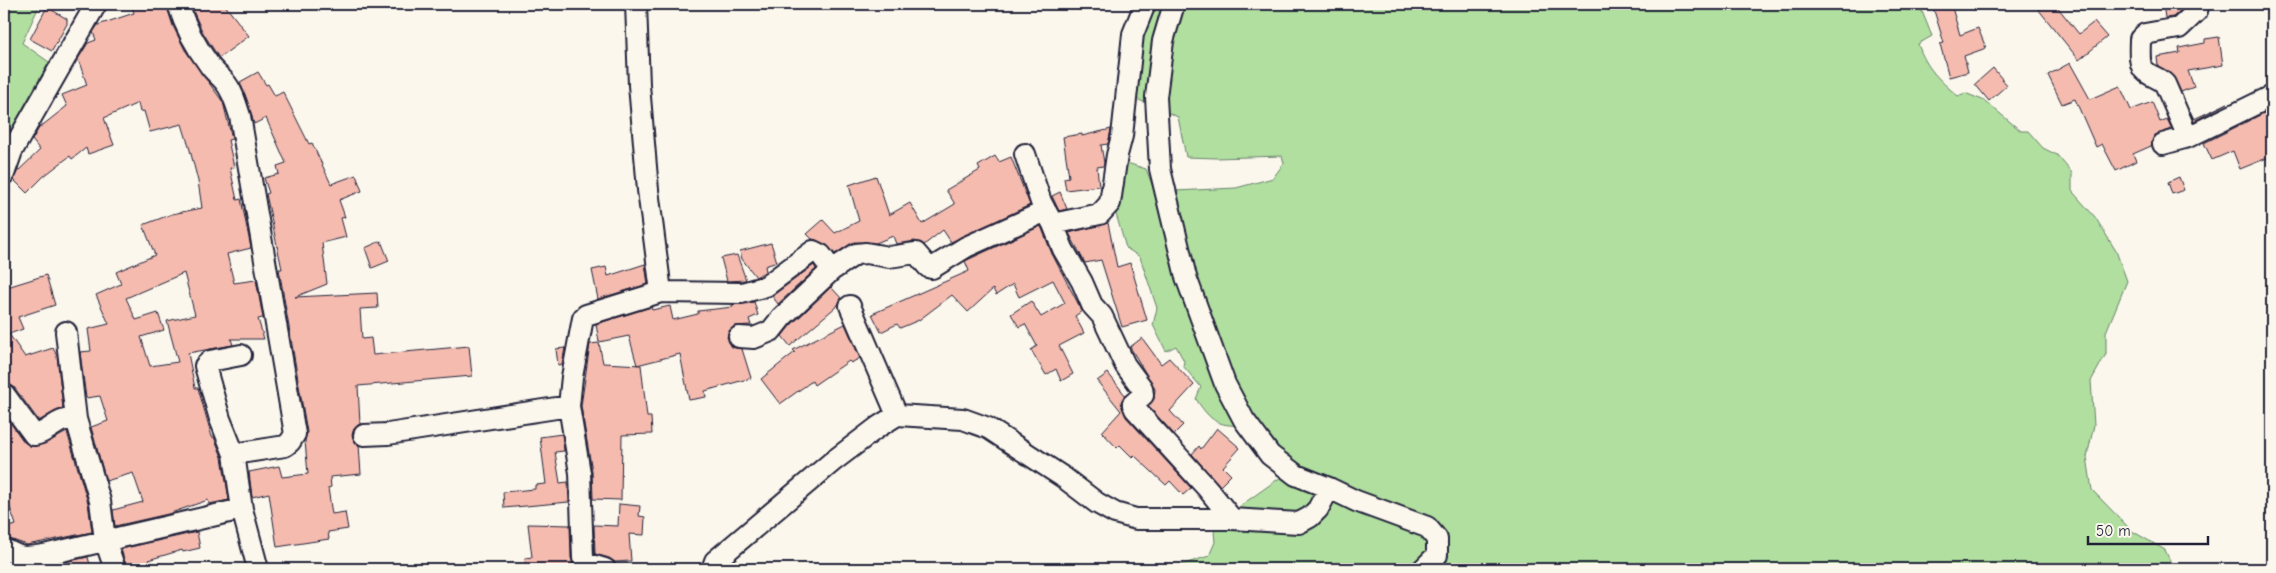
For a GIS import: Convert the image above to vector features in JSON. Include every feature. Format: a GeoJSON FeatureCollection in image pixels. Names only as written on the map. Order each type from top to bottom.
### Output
{"type":"FeatureCollection","features":[{"type":"Feature","properties":{"kind":"street"},"geometry":{"type":"LineString","coordinates":[[178,4],[184,22],[199,50],[234,96],[240,116],[295,434],[290,442],[284,446],[234,454]]}},
{"type":"Feature","properties":{"kind":"street"},"geometry":{"type":"LineString","coordinates":[[636,4],[639,85],[648,190],[661,292]]}},
{"type":"Feature","properties":{"kind":"street"},"geometry":{"type":"LineString","coordinates":[[739,337],[754,338],[771,331],[782,317],[832,270],[856,254],[889,256],[916,253],[928,267],[932,268],[966,247],[1050,218],[1100,214],[1110,203],[1117,155],[1122,136],[1133,34],[1145,4]]}},
{"type":"Feature","properties":{"kind":"street"},"geometry":{"type":"LineString","coordinates":[[1174,4],[1163,41],[1156,97],[1160,169],[1186,277],[1225,384],[1244,420],[1270,455],[1296,476],[1329,488],[1356,501],[1427,527],[1437,539],[1437,554],[1423,569]]}},
{"type":"Feature","properties":{"kind":"street"},"geometry":{"type":"LineString","coordinates":[[2188,137],[2165,84],[2142,68],[2140,39],[2146,34],[2179,28],[2197,11],[2198,7],[2196,4]]}},
{"type":"Feature","properties":{"kind":"street"},"geometry":{"type":"LineString","coordinates":[[4,174],[12,151],[89,7]]}},
{"type":"Feature","properties":{"kind":"street"},"geometry":{"type":"LineString","coordinates":[[2163,144],[2188,137],[2272,96]]}},
{"type":"Feature","properties":{"kind":"street"},"geometry":{"type":"LineString","coordinates":[[1025,154],[1041,202],[1063,248],[1082,282],[1092,305],[1102,316],[1125,365],[1142,388],[1143,394],[1133,404],[1135,409],[1207,488],[1232,519]]}},
{"type":"Feature","properties":{"kind":"street"},"geometry":{"type":"LineString","coordinates":[[605,569],[584,561],[580,473],[569,406],[572,377],[583,318],[586,315],[661,292],[742,293],[766,286],[813,251],[821,255],[832,270]]}},
{"type":"Feature","properties":{"kind":"street"},"geometry":{"type":"LineString","coordinates":[[850,306],[897,415]]}},
{"type":"Feature","properties":{"kind":"street"},"geometry":{"type":"LineString","coordinates":[[66,332],[76,419],[100,501],[104,540],[115,569]]}},
{"type":"Feature","properties":{"kind":"street"},"geometry":{"type":"LineString","coordinates":[[241,355],[210,360],[205,366],[220,419],[234,454],[242,509],[258,569]]}},
{"type":"Feature","properties":{"kind":"street"},"geometry":{"type":"LineString","coordinates":[[4,394],[34,435],[40,434],[62,419],[76,419]]}},
{"type":"Feature","properties":{"kind":"street"},"geometry":{"type":"LineString","coordinates":[[364,435],[388,434],[569,406]]}},
{"type":"Feature","properties":{"kind":"street"},"geometry":{"type":"LineString","coordinates":[[711,567],[832,462],[878,426],[897,415],[963,420],[988,428],[1115,513],[1136,519],[1232,519],[1299,523],[1310,517],[1318,509],[1329,488]]}},
{"type":"Feature","properties":{"kind":"street"},"geometry":{"type":"LineString","coordinates":[[4,549],[14,556],[48,562],[104,540],[242,509]]}},
{"type":"Feature","properties":{"kind":"green space"},"geometry":{"type":"Polygon","coordinates":[[[4,4],[40,4],[22,43],[49,62],[4,142],[4,4]]]}},
{"type":"Feature","properties":{"kind":"green space"},"geometry":{"type":"Polygon","coordinates":[[[1149,4],[1919,4],[1932,36],[1918,44],[1925,60],[1934,73],[1958,96],[1965,93],[1985,101],[2021,131],[2028,131],[2043,148],[2057,155],[2072,173],[2072,191],[2095,217],[2116,251],[2127,281],[2106,332],[2106,354],[2091,381],[2094,425],[2087,457],[2092,490],[2132,531],[2165,550],[2174,569],[1168,569],[1209,556],[1215,542],[1214,532],[1240,506],[1295,467],[1253,425],[1226,425],[1220,423],[1208,415],[1202,408],[1196,399],[1201,387],[1183,366],[1184,361],[1176,346],[1166,351],[1153,325],[1157,308],[1140,257],[1126,248],[1116,214],[1123,172],[1127,163],[1146,169],[1155,192],[1236,188],[1273,178],[1284,163],[1282,156],[1186,157],[1178,117],[1132,97],[1137,34],[1149,4]]]}},
{"type":"Feature","properties":{"kind":"building"},"geometry":{"type":"Polygon","coordinates":[[[131,4],[166,4],[173,26],[185,50],[223,102],[232,139],[228,140],[234,167],[230,168],[237,200],[241,199],[251,248],[227,254],[234,283],[256,280],[263,318],[258,319],[264,339],[231,339],[233,345],[188,353],[195,388],[198,388],[212,437],[214,437],[222,457],[229,500],[209,504],[208,500],[168,514],[115,526],[113,510],[143,502],[133,473],[106,481],[91,427],[108,421],[100,396],[86,398],[80,352],[91,351],[88,329],[109,324],[96,295],[121,284],[116,272],[155,255],[143,225],[172,214],[202,208],[198,181],[190,150],[182,124],[150,132],[144,111],[140,112],[138,103],[104,118],[114,145],[88,154],[86,148],[72,159],[70,156],[44,176],[27,193],[14,180],[17,172],[40,150],[32,140],[39,128],[67,106],[62,95],[87,85],[78,59],[88,43],[96,40],[93,32],[98,25],[134,13],[131,4]],[[184,273],[126,298],[136,320],[158,313],[164,330],[141,337],[150,366],[178,362],[167,321],[195,315],[184,273]]]}},
{"type":"Feature","properties":{"kind":"building"},"geometry":{"type":"Polygon","coordinates":[[[190,4],[224,4],[249,36],[219,58],[202,31],[190,4]]]}},
{"type":"Feature","properties":{"kind":"building"},"geometry":{"type":"Polygon","coordinates":[[[1932,4],[1951,4],[1960,35],[1978,28],[1986,48],[1964,56],[1968,72],[1949,77],[1940,44],[1944,43],[1932,4]]]}},
{"type":"Feature","properties":{"kind":"building"},"geometry":{"type":"Polygon","coordinates":[[[2034,4],[2055,4],[2079,34],[2094,22],[2107,37],[2079,60],[2034,4]]]}},
{"type":"Feature","properties":{"kind":"building"},"geometry":{"type":"Polygon","coordinates":[[[2163,4],[2180,4],[2181,10],[2173,17],[2165,18],[2163,4]]]}},
{"type":"Feature","properties":{"kind":"building"},"geometry":{"type":"Polygon","coordinates":[[[47,7],[67,19],[67,24],[52,51],[30,39],[47,7]]]}},
{"type":"Feature","properties":{"kind":"building"},"geometry":{"type":"Polygon","coordinates":[[[2219,37],[2223,65],[2188,71],[2194,87],[2181,92],[2173,76],[2158,66],[2157,57],[2180,53],[2179,48],[2205,43],[2205,39],[2219,37]]]}},
{"type":"Feature","properties":{"kind":"building"},"geometry":{"type":"Polygon","coordinates":[[[2070,63],[2090,99],[2120,86],[2131,110],[2152,102],[2160,122],[2167,119],[2172,129],[2155,135],[2151,146],[2133,154],[2136,161],[2116,171],[2102,144],[2096,147],[2075,99],[2062,104],[2048,75],[2070,63]]]}},
{"type":"Feature","properties":{"kind":"building"},"geometry":{"type":"Polygon","coordinates":[[[1993,68],[2007,85],[1989,101],[1975,84],[1993,68]]]}},
{"type":"Feature","properties":{"kind":"building"},"geometry":{"type":"Polygon","coordinates":[[[258,72],[275,96],[283,92],[309,144],[312,143],[331,184],[356,175],[362,191],[339,200],[345,217],[341,218],[346,237],[322,243],[327,284],[295,297],[377,293],[378,308],[360,309],[362,339],[371,338],[373,355],[469,346],[472,376],[358,386],[360,424],[354,429],[352,435],[354,441],[359,445],[361,474],[330,477],[331,487],[328,488],[332,514],[345,512],[348,529],[328,532],[329,539],[277,547],[269,493],[252,497],[249,472],[279,466],[282,477],[308,474],[305,441],[307,432],[279,269],[282,269],[266,194],[269,193],[264,178],[279,174],[277,166],[286,163],[266,118],[254,124],[240,82],[258,72]]]}},
{"type":"Feature","properties":{"kind":"building"},"geometry":{"type":"Polygon","coordinates":[[[2228,103],[2194,121],[2190,111],[2194,119],[2228,103]]]}},
{"type":"Feature","properties":{"kind":"building"},"geometry":{"type":"Polygon","coordinates":[[[2272,109],[2272,156],[2240,169],[2233,151],[2212,160],[2204,143],[2272,109]]]}},
{"type":"Feature","properties":{"kind":"building"},"geometry":{"type":"Polygon","coordinates":[[[1111,129],[1108,144],[1101,145],[1104,163],[1103,166],[1097,167],[1099,186],[1066,190],[1064,178],[1069,177],[1063,137],[1082,134],[1082,136],[1111,129]]]}},
{"type":"Feature","properties":{"kind":"building"},"geometry":{"type":"Polygon","coordinates":[[[995,156],[999,162],[1011,157],[1030,205],[951,242],[943,230],[924,245],[915,241],[896,244],[893,236],[876,243],[854,242],[835,254],[827,245],[812,239],[807,234],[823,220],[835,233],[859,221],[849,185],[876,176],[889,215],[910,203],[922,224],[955,204],[946,190],[980,170],[978,166],[995,156]]]}},
{"type":"Feature","properties":{"kind":"building"},"geometry":{"type":"Polygon","coordinates":[[[2179,177],[2184,190],[2172,194],[2168,182],[2179,177]]]}},
{"type":"Feature","properties":{"kind":"building"},"geometry":{"type":"Polygon","coordinates":[[[1060,192],[1067,209],[1059,211],[1052,196],[1060,192]]]}},
{"type":"Feature","properties":{"kind":"building"},"geometry":{"type":"Polygon","coordinates":[[[1108,223],[1117,267],[1130,263],[1147,320],[1122,327],[1101,260],[1085,263],[1069,233],[1108,223]]]}},
{"type":"Feature","properties":{"kind":"building"},"geometry":{"type":"Polygon","coordinates":[[[1041,226],[1052,254],[1082,311],[1075,316],[1084,333],[1059,346],[1073,374],[1061,381],[1056,369],[1046,375],[1031,350],[1037,346],[1025,324],[1019,327],[1011,314],[1031,301],[1041,317],[1065,303],[1053,280],[1019,297],[1013,284],[996,295],[993,289],[968,312],[952,295],[919,320],[900,328],[897,324],[881,332],[872,314],[969,271],[965,261],[1041,226]]]}},
{"type":"Feature","properties":{"kind":"building"},"geometry":{"type":"Polygon","coordinates":[[[381,241],[389,261],[372,268],[365,248],[381,241]]]}},
{"type":"Feature","properties":{"kind":"building"},"geometry":{"type":"Polygon","coordinates":[[[771,243],[777,262],[765,266],[766,271],[756,277],[742,259],[740,251],[771,243]]]}},
{"type":"Feature","properties":{"kind":"building"},"geometry":{"type":"Polygon","coordinates":[[[737,255],[746,280],[727,281],[721,258],[737,255]]]}},
{"type":"Feature","properties":{"kind":"building"},"geometry":{"type":"Polygon","coordinates":[[[645,264],[648,284],[598,299],[592,270],[606,267],[608,276],[645,264]]]}},
{"type":"Feature","properties":{"kind":"building"},"geometry":{"type":"Polygon","coordinates":[[[814,265],[816,269],[778,304],[772,296],[814,265]]]}},
{"type":"Feature","properties":{"kind":"building"},"geometry":{"type":"Polygon","coordinates":[[[46,275],[55,305],[18,317],[23,329],[9,334],[25,357],[53,348],[57,356],[63,408],[39,421],[14,387],[4,382],[4,288],[46,275]]]}},
{"type":"Feature","properties":{"kind":"building"},"geometry":{"type":"Polygon","coordinates":[[[831,287],[841,298],[838,305],[790,346],[782,336],[831,287]]]}},
{"type":"Feature","properties":{"kind":"building"},"geometry":{"type":"Polygon","coordinates":[[[754,302],[758,315],[749,319],[751,325],[734,326],[729,331],[727,337],[732,347],[742,349],[751,378],[705,391],[706,397],[689,400],[680,354],[637,365],[629,336],[599,342],[596,324],[651,307],[652,310],[670,306],[673,320],[698,314],[698,311],[733,307],[732,305],[754,302]]]}},
{"type":"Feature","properties":{"kind":"building"},"geometry":{"type":"Polygon","coordinates":[[[845,324],[860,358],[851,363],[849,361],[814,385],[812,381],[780,404],[761,379],[795,352],[793,350],[845,324]]]}},
{"type":"Feature","properties":{"kind":"building"},"geometry":{"type":"Polygon","coordinates":[[[1142,338],[1161,364],[1169,358],[1194,385],[1170,411],[1183,425],[1174,434],[1148,406],[1154,399],[1155,389],[1130,347],[1142,338]]]}},
{"type":"Feature","properties":{"kind":"building"},"geometry":{"type":"Polygon","coordinates":[[[599,343],[603,363],[641,365],[647,417],[651,417],[652,434],[622,435],[621,500],[593,499],[592,471],[581,406],[590,344],[599,343]]]}},
{"type":"Feature","properties":{"kind":"building"},"geometry":{"type":"Polygon","coordinates":[[[565,348],[562,364],[558,365],[556,349],[565,348]]]}},
{"type":"Feature","properties":{"kind":"building"},"geometry":{"type":"Polygon","coordinates":[[[1108,373],[1125,395],[1121,402],[1126,417],[1191,488],[1183,495],[1170,481],[1166,485],[1134,455],[1132,457],[1120,445],[1117,448],[1102,432],[1121,411],[1097,381],[1108,373]]]}},
{"type":"Feature","properties":{"kind":"building"},"geometry":{"type":"Polygon","coordinates":[[[4,414],[24,442],[30,446],[44,444],[67,432],[88,503],[92,532],[27,545],[4,537],[4,528],[16,525],[4,490],[4,414]]]}},
{"type":"Feature","properties":{"kind":"building"},"geometry":{"type":"Polygon","coordinates":[[[1217,428],[1240,448],[1223,467],[1231,475],[1220,486],[1192,454],[1199,446],[1201,449],[1217,428]]]}},
{"type":"Feature","properties":{"kind":"building"},"geometry":{"type":"Polygon","coordinates":[[[562,434],[564,451],[555,452],[560,483],[568,482],[569,502],[504,508],[503,492],[535,489],[535,485],[546,484],[540,437],[562,434]]]}},
{"type":"Feature","properties":{"kind":"building"},"geometry":{"type":"Polygon","coordinates":[[[619,504],[640,506],[639,516],[645,517],[644,535],[629,534],[631,561],[615,562],[595,554],[594,525],[618,526],[619,504]]]}},
{"type":"Feature","properties":{"kind":"building"},"geometry":{"type":"Polygon","coordinates":[[[528,524],[570,525],[571,558],[575,569],[526,569],[525,558],[532,557],[528,524]]]}},
{"type":"Feature","properties":{"kind":"building"},"geometry":{"type":"Polygon","coordinates":[[[197,532],[200,548],[183,552],[182,550],[148,560],[152,569],[127,569],[121,549],[197,532]]]}},
{"type":"Feature","properties":{"kind":"building"},"geometry":{"type":"Polygon","coordinates":[[[88,557],[91,569],[67,569],[65,562],[88,557]]]}}]}
